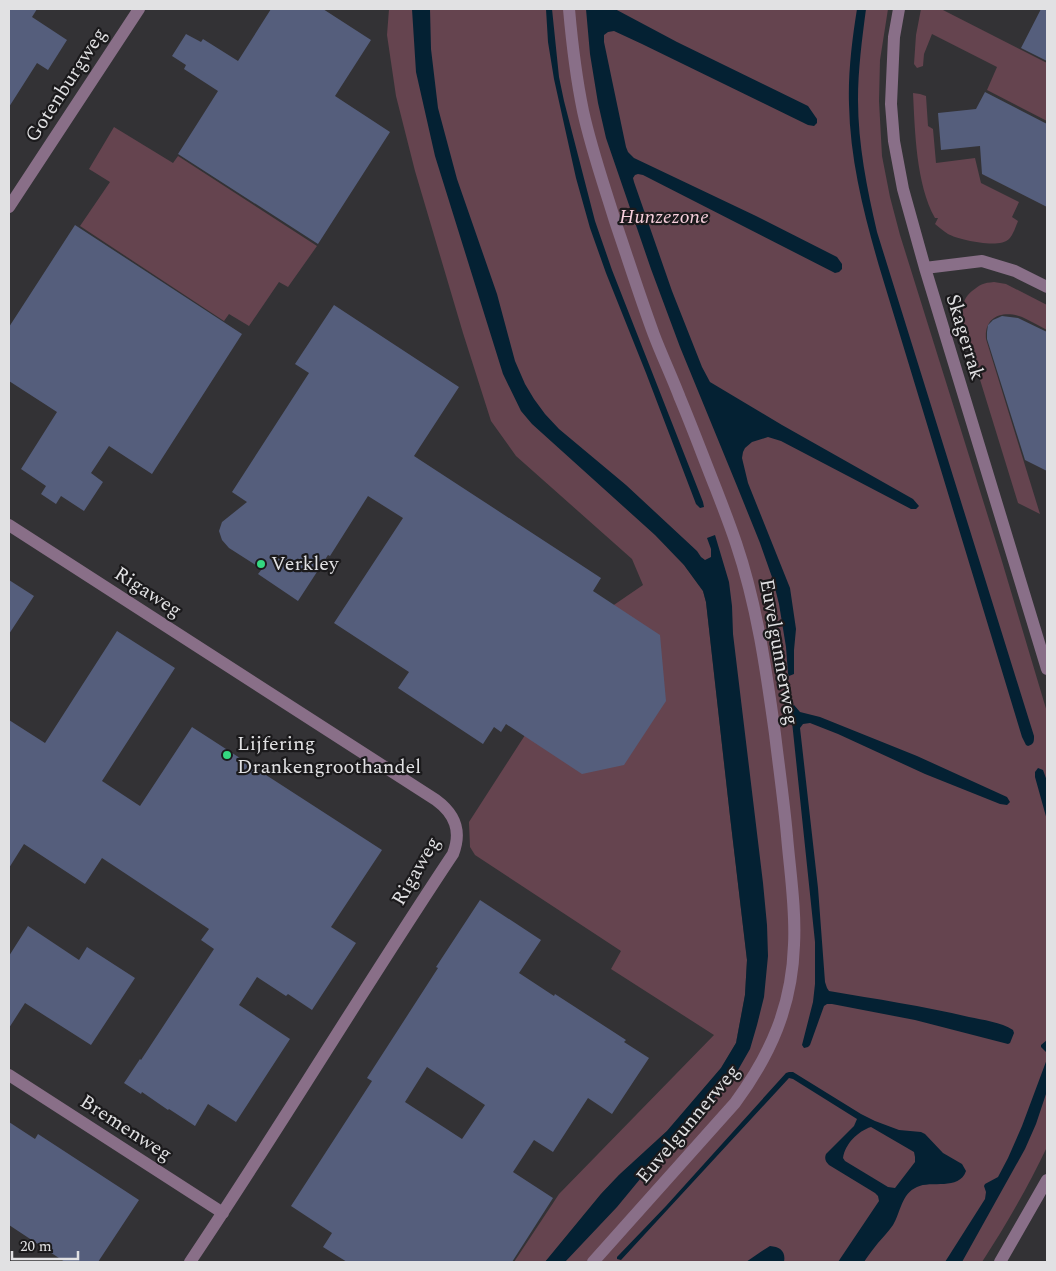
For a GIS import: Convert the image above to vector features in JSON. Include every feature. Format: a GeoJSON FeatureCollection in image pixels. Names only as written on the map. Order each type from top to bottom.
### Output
{"type":"FeatureCollection","features":[{"type":"Feature","properties":{"kind":"street","name":"Gotenburgweg"},"geometry":{"type":"LineString","coordinates":[[9,207],[139,9]]}},
{"type":"Feature","properties":{"kind":"street","name":"Euvelgunnerweg"},"geometry":{"type":"LineString","coordinates":[[570,9],[575,67],[583,112],[595,158],[654,336],[736,541],[755,610],[766,669],[785,815],[794,935],[793,965],[784,1010],[765,1058],[751,1081],[735,1103],[593,1262]]}},
{"type":"Feature","properties":{"kind":"street","name":"Skagerrak"},"geometry":{"type":"LineString","coordinates":[[900,9],[894,36],[891,104],[894,142],[902,189],[924,268],[1047,669]]}},
{"type":"Feature","properties":{"kind":"street"},"geometry":{"type":"LineString","coordinates":[[924,268],[982,261],[1015,271],[1047,287]]}},
{"type":"Feature","properties":{"kind":"street","name":"Rigaweg"},"geometry":{"type":"LineString","coordinates":[[9,525],[445,806],[456,825],[456,845],[453,854],[190,1262]]}},
{"type":"Feature","properties":{"kind":"street","name":"Bremenweg"},"geometry":{"type":"LineString","coordinates":[[9,1075],[223,1213]]}},
{"type":"Feature","properties":{"kind":"street"},"geometry":{"type":"LineString","coordinates":[[1000,1262],[1047,1180]]}},
{"type":"Feature","properties":{"kind":"green space","name":"Hunzezone"},"geometry":{"type":"Polygon","coordinates":[[[389,9],[888,9],[880,60],[879,101],[882,156],[890,197],[900,235],[1047,712],[1047,1147],[1016,1206],[982,1262],[550,1262],[733,1058],[752,969],[707,588],[661,541],[684,565],[703,591],[706,602],[747,960],[745,995],[736,1043],[721,1068],[667,1131],[601,1194],[545,1262],[514,1262],[559,1194],[714,1035],[611,969],[621,951],[475,855],[470,847],[469,822],[605,611],[643,585],[632,559],[516,456],[491,421],[415,171],[396,96],[387,35],[389,9]]]}},
{"type":"Feature","properties":{"kind":"green space"},"geometry":{"type":"Polygon","coordinates":[[[921,9],[941,9],[1047,63],[1047,121],[987,90],[997,67],[932,34],[924,54],[923,66],[917,68],[914,64],[916,35],[921,9]]]}},
{"type":"Feature","properties":{"kind":"green space"},"geometry":{"type":"Polygon","coordinates":[[[913,93],[926,96],[928,126],[933,129],[936,163],[975,158],[981,183],[1019,202],[1012,217],[1018,221],[1009,239],[997,243],[970,241],[948,234],[935,224],[938,218],[935,218],[929,204],[920,174],[913,93]]]}},
{"type":"Feature","properties":{"kind":"green space"},"geometry":{"type":"Polygon","coordinates":[[[114,127],[173,163],[178,156],[317,246],[288,287],[279,282],[249,326],[229,314],[224,321],[80,226],[110,182],[89,169],[114,127]]]}},
{"type":"Feature","properties":{"kind":"green space"},"geometry":{"type":"Polygon","coordinates":[[[994,282],[1006,284],[1047,305],[1047,330],[1022,317],[1008,314],[992,320],[986,331],[986,339],[1040,514],[1018,503],[965,331],[963,309],[965,299],[980,285],[994,282]]]}},
{"type":"Feature","properties":{"kind":"water"},"geometry":{"type":"Polygon","coordinates":[[[412,9],[430,9],[431,49],[438,108],[457,179],[497,294],[515,361],[525,384],[545,414],[559,429],[626,485],[705,560],[711,557],[711,549],[707,538],[715,535],[729,582],[732,606],[733,634],[767,925],[768,956],[764,997],[757,1025],[750,1049],[738,1070],[682,1138],[650,1167],[617,1207],[565,1262],[545,1262],[601,1194],[667,1131],[721,1068],[736,1043],[745,995],[747,960],[706,602],[703,591],[684,565],[655,535],[532,424],[521,411],[503,374],[435,156],[416,72],[412,9]]]}},
{"type":"Feature","properties":{"kind":"water"},"geometry":{"type":"Polygon","coordinates":[[[546,9],[552,9],[559,77],[595,221],[612,270],[704,507],[700,508],[696,504],[590,228],[576,178],[554,79],[548,42],[546,9]]]}},
{"type":"Feature","properties":{"kind":"water"},"geometry":{"type":"Polygon","coordinates":[[[586,9],[615,9],[677,42],[808,106],[817,119],[817,123],[814,126],[808,125],[614,31],[604,35],[626,147],[634,158],[837,257],[842,264],[842,269],[835,273],[643,175],[635,175],[633,178],[634,182],[672,291],[702,367],[710,382],[913,499],[919,506],[916,509],[911,509],[781,441],[768,437],[752,442],[745,448],[742,458],[748,483],[790,588],[796,629],[794,674],[789,676],[779,604],[773,580],[760,543],[680,347],[606,138],[590,54],[586,9]]]}},
{"type":"Feature","properties":{"kind":"water"},"geometry":{"type":"Polygon","coordinates":[[[857,9],[866,9],[859,66],[858,117],[864,166],[877,232],[1034,736],[1033,743],[1028,746],[1022,737],[879,266],[863,207],[852,146],[849,104],[851,56],[857,9]]]}},
{"type":"Feature","properties":{"kind":"water"},"geometry":{"type":"Polygon","coordinates":[[[794,705],[800,712],[820,717],[917,756],[1007,797],[1010,802],[1007,805],[1000,804],[925,774],[810,723],[803,724],[800,728],[818,888],[825,982],[829,991],[917,1006],[997,1023],[1013,1030],[1014,1033],[1010,1043],[915,1020],[827,1004],[824,1006],[810,1045],[804,1048],[802,1045],[813,1002],[815,942],[791,712],[791,707],[794,705]]]}},
{"type":"Feature","properties":{"kind":"water"},"geometry":{"type":"Polygon","coordinates":[[[1038,768],[1043,770],[1047,781],[1047,820],[1035,777],[1035,772],[1038,768]]]}},
{"type":"Feature","properties":{"kind":"water"},"geometry":{"type":"Polygon","coordinates":[[[1047,1040],[1047,1059],[1046,1052],[1041,1045],[1047,1040]]]}},
{"type":"Feature","properties":{"kind":"water"},"geometry":{"type":"Polygon","coordinates":[[[1047,1059],[1047,1091],[1025,1149],[962,1262],[945,1262],[985,1199],[985,1184],[998,1177],[1008,1158],[1047,1059]]]}},
{"type":"Feature","properties":{"kind":"water"},"geometry":{"type":"Polygon","coordinates":[[[793,1072],[875,1121],[899,1130],[925,1134],[943,1153],[962,1164],[966,1171],[957,1181],[923,1185],[912,1190],[904,1199],[893,1225],[864,1262],[838,1262],[879,1201],[878,1196],[829,1165],[825,1157],[854,1126],[857,1119],[789,1078],[621,1260],[617,1259],[617,1257],[666,1206],[786,1073],[793,1072]],[[871,1127],[853,1139],[846,1148],[843,1158],[888,1187],[895,1188],[915,1162],[914,1152],[871,1127]]]}},
{"type":"Feature","properties":{"kind":"water"},"geometry":{"type":"Polygon","coordinates":[[[770,1246],[777,1247],[783,1252],[784,1262],[746,1262],[762,1251],[770,1246]]]}},
{"type":"Feature","properties":{"kind":"building"},"geometry":{"type":"Polygon","coordinates":[[[9,9],[37,9],[32,17],[67,40],[48,70],[37,63],[9,107],[9,9]]]}},
{"type":"Feature","properties":{"kind":"building"},"geometry":{"type":"Polygon","coordinates":[[[271,9],[323,9],[371,40],[335,96],[390,132],[318,244],[178,154],[218,91],[184,69],[186,65],[172,56],[186,34],[201,42],[203,39],[238,61],[271,9]]]}},
{"type":"Feature","properties":{"kind":"building"},"geometry":{"type":"Polygon","coordinates":[[[1041,9],[1047,9],[1047,61],[1021,48],[1041,9]]]}},
{"type":"Feature","properties":{"kind":"building"},"geometry":{"type":"Polygon","coordinates":[[[985,92],[1047,124],[1047,207],[982,174],[980,146],[941,150],[938,113],[976,109],[985,92]]]}},
{"type":"Feature","properties":{"kind":"building"},"geometry":{"type":"Polygon","coordinates":[[[75,225],[242,334],[152,474],[109,446],[91,473],[103,482],[84,511],[61,496],[56,504],[41,494],[46,486],[21,469],[57,412],[9,381],[9,327],[75,225]]]}},
{"type":"Feature","properties":{"kind":"building"},"geometry":{"type":"Polygon","coordinates":[[[334,305],[459,387],[414,456],[601,578],[593,591],[660,635],[666,701],[624,765],[582,774],[506,724],[501,732],[494,727],[483,744],[398,688],[409,672],[334,623],[403,518],[368,496],[330,556],[328,555],[298,601],[258,574],[262,569],[229,548],[222,540],[219,531],[222,522],[247,502],[232,492],[309,373],[295,364],[334,305]]]}},
{"type":"Feature","properties":{"kind":"building"},"geometry":{"type":"Polygon","coordinates":[[[1002,316],[1018,318],[1047,332],[1047,471],[1025,460],[987,339],[988,325],[993,320],[1002,316]]]}},
{"type":"Feature","properties":{"kind":"building"},"geometry":{"type":"Polygon","coordinates":[[[9,580],[34,596],[9,634],[9,580]]]}},
{"type":"Feature","properties":{"kind":"building"},"geometry":{"type":"Polygon","coordinates":[[[117,631],[175,668],[102,781],[140,806],[192,727],[382,850],[331,927],[356,943],[312,1010],[257,977],[239,1005],[290,1039],[236,1122],[208,1104],[195,1126],[142,1092],[141,1094],[124,1083],[214,949],[201,940],[209,929],[102,858],[85,884],[24,844],[9,868],[9,720],[45,743],[117,631]]]}},
{"type":"Feature","properties":{"kind":"building"},"geometry":{"type":"Polygon","coordinates":[[[480,900],[541,940],[519,973],[626,1040],[624,1042],[649,1058],[612,1114],[588,1098],[553,1152],[534,1140],[513,1172],[553,1198],[512,1262],[347,1262],[323,1247],[332,1233],[291,1206],[372,1081],[367,1078],[438,968],[436,967],[480,900]],[[427,1067],[405,1102],[462,1139],[485,1105],[427,1067]]]}},
{"type":"Feature","properties":{"kind":"building"},"geometry":{"type":"Polygon","coordinates":[[[28,926],[79,960],[87,947],[135,978],[91,1045],[25,1003],[9,1028],[9,956],[28,926]]]}},
{"type":"Feature","properties":{"kind":"building"},"geometry":{"type":"Polygon","coordinates":[[[9,1122],[35,1139],[38,1134],[139,1200],[98,1262],[65,1262],[9,1225],[9,1122]]]}},
{"type":"Feature","properties":{"kind":"place","name":"Verkley"},"geometry":{"type":"Point","coordinates":[261,564]}},
{"type":"Feature","properties":{"kind":"place","name":"Lijfering Drankengroothandel"},"geometry":{"type":"Point","coordinates":[227,755]}}]}
